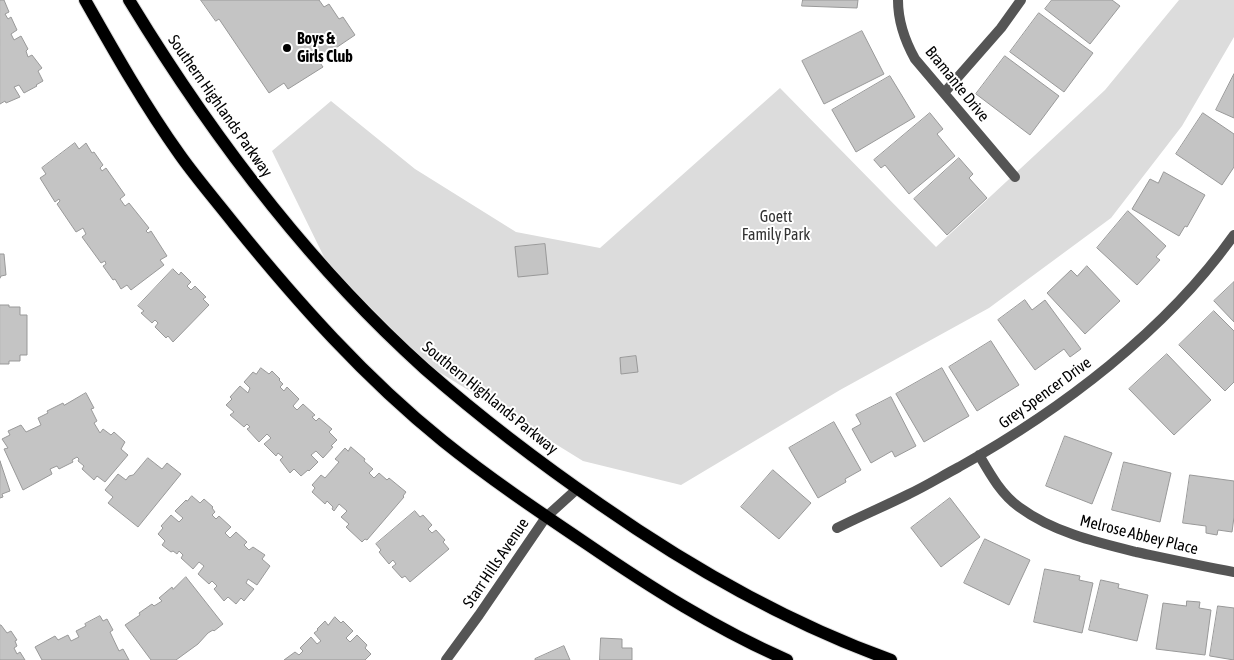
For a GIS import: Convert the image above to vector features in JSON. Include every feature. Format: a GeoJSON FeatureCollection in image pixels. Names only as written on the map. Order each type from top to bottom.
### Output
{"type":"FeatureCollection","features":[{"type":"Feature","properties":{"kind":"main road"},"geometry":{"type":"LineString","coordinates":[[84,0],[146,105],[180,156],[302,306],[398,402],[443,441],[546,517],[717,626],[787,660]]}},
{"type":"Feature","properties":{"kind":"main road","name":"Southern Highlands Parkway"},"geometry":{"type":"LineString","coordinates":[[129,0],[212,129],[272,206],[334,278],[424,368],[476,412],[577,489],[664,548],[796,619],[891,660]]}},
{"type":"Feature","properties":{"kind":"street","name":"Bramante Drive"},"geometry":{"type":"LineString","coordinates":[[898,0],[898,9],[907,44],[915,59],[1015,177]]}},
{"type":"Feature","properties":{"kind":"street"},"geometry":{"type":"LineString","coordinates":[[944,93],[1001,28],[1021,0]]}},
{"type":"Feature","properties":{"kind":"street","name":"Grey Spencer Drive"},"geometry":{"type":"LineString","coordinates":[[837,528],[876,508],[910,494],[1001,443],[1054,407],[1134,345],[1203,274],[1234,235]]}},
{"type":"Feature","properties":{"kind":"street","name":"Melrose Abbey Place"},"geometry":{"type":"LineString","coordinates":[[979,455],[998,486],[1017,506],[1044,522],[1098,543],[1234,572]]}},
{"type":"Feature","properties":{"kind":"street","name":"Starr Hills Avenue"},"geometry":{"type":"LineString","coordinates":[[446,660],[546,517],[577,489]]}},
{"type":"Feature","properties":{"kind":"green space","name":"Goett Family Park"},"geometry":{"type":"Polygon","coordinates":[[[1179,0],[1234,0],[1234,37],[1182,126],[1111,218],[989,308],[840,390],[681,485],[583,461],[426,364],[327,263],[272,151],[331,101],[415,169],[516,232],[600,248],[780,88],[936,247],[1105,90],[1179,0]]]}},
{"type":"Feature","properties":{"kind":"building"},"geometry":{"type":"Polygon","coordinates":[[[0,0],[4,0],[9,12],[5,14],[8,19],[11,17],[17,30],[11,34],[14,40],[21,36],[28,49],[26,51],[28,57],[32,55],[42,68],[38,71],[43,81],[24,93],[19,85],[14,87],[20,97],[0,104],[0,0]]]}},
{"type":"Feature","properties":{"kind":"building","name":"Boys & Girls Club"},"geometry":{"type":"Polygon","coordinates":[[[201,0],[319,0],[324,7],[329,4],[339,19],[343,17],[355,35],[318,60],[323,67],[288,89],[284,83],[269,93],[219,19],[216,21],[201,0]]]}},
{"type":"Feature","properties":{"kind":"building"},"geometry":{"type":"Polygon","coordinates":[[[803,0],[858,0],[857,8],[802,6],[803,0]]]}},
{"type":"Feature","properties":{"kind":"building"},"geometry":{"type":"Polygon","coordinates":[[[1052,0],[1112,0],[1120,6],[1090,44],[1045,9],[1052,0]]]}},
{"type":"Feature","properties":{"kind":"building"},"geometry":{"type":"Polygon","coordinates":[[[1039,13],[1093,53],[1064,92],[1010,52],[1039,13]]]}},
{"type":"Feature","properties":{"kind":"building"},"geometry":{"type":"Polygon","coordinates":[[[862,31],[884,74],[824,104],[802,61],[862,31]]]}},
{"type":"Feature","properties":{"kind":"building"},"geometry":{"type":"Polygon","coordinates":[[[1005,56],[1059,96],[1030,135],[976,94],[1005,56]]]}},
{"type":"Feature","properties":{"kind":"building"},"geometry":{"type":"Polygon","coordinates":[[[1234,74],[1234,118],[1216,110],[1234,74]]]}},
{"type":"Feature","properties":{"kind":"building"},"geometry":{"type":"Polygon","coordinates":[[[890,76],[915,117],[856,152],[832,110],[890,76]]]}},
{"type":"Feature","properties":{"kind":"building"},"geometry":{"type":"Polygon","coordinates":[[[930,113],[943,129],[937,134],[955,156],[909,194],[885,165],[881,168],[874,160],[930,113]]]}},
{"type":"Feature","properties":{"kind":"building"},"geometry":{"type":"Polygon","coordinates":[[[1203,113],[1234,134],[1234,167],[1222,185],[1176,154],[1203,113]]]}},
{"type":"Feature","properties":{"kind":"building"},"geometry":{"type":"Polygon","coordinates":[[[75,143],[79,149],[86,143],[92,153],[94,152],[103,165],[100,168],[102,171],[106,168],[125,195],[120,199],[125,206],[129,203],[149,228],[146,231],[148,233],[151,231],[167,256],[160,260],[164,265],[131,290],[127,285],[121,289],[115,279],[113,280],[103,266],[106,264],[105,261],[101,263],[82,237],[86,234],[83,228],[76,232],[57,204],[60,201],[59,199],[55,202],[40,178],[46,174],[42,168],[75,143]]]}},
{"type":"Feature","properties":{"kind":"building"},"geometry":{"type":"Polygon","coordinates":[[[959,158],[973,174],[969,178],[987,198],[947,235],[914,199],[959,158]]]}},
{"type":"Feature","properties":{"kind":"building"},"geometry":{"type":"Polygon","coordinates":[[[1164,172],[1205,195],[1187,227],[1185,226],[1179,236],[1132,209],[1150,179],[1158,183],[1164,172]]]}},
{"type":"Feature","properties":{"kind":"building"},"geometry":{"type":"Polygon","coordinates":[[[1128,211],[1166,246],[1156,257],[1160,260],[1137,285],[1097,248],[1128,211]]]}},
{"type":"Feature","properties":{"kind":"building"},"geometry":{"type":"Polygon","coordinates":[[[545,244],[548,274],[518,277],[515,247],[545,244]]]}},
{"type":"Feature","properties":{"kind":"building"},"geometry":{"type":"Polygon","coordinates":[[[0,254],[4,254],[6,275],[0,278],[0,254]]]}},
{"type":"Feature","properties":{"kind":"building"},"geometry":{"type":"Polygon","coordinates":[[[1087,266],[1120,301],[1085,334],[1047,293],[1071,270],[1077,276],[1087,266]]]}},
{"type":"Feature","properties":{"kind":"building"},"geometry":{"type":"Polygon","coordinates":[[[173,269],[179,275],[181,272],[191,282],[187,286],[191,290],[195,286],[206,297],[203,299],[209,305],[173,342],[155,327],[158,323],[155,320],[152,323],[141,313],[144,311],[138,306],[173,269]]]}},
{"type":"Feature","properties":{"kind":"building"},"geometry":{"type":"Polygon","coordinates":[[[1234,282],[1234,322],[1214,301],[1234,282]]]}},
{"type":"Feature","properties":{"kind":"building"},"geometry":{"type":"Polygon","coordinates":[[[1025,300],[1032,310],[1045,300],[1081,349],[1070,357],[1064,349],[1035,370],[998,320],[1025,300]]]}},
{"type":"Feature","properties":{"kind":"building"},"geometry":{"type":"Polygon","coordinates":[[[0,305],[20,307],[20,315],[27,315],[27,355],[20,355],[20,361],[9,361],[9,364],[0,364],[0,305]]]}},
{"type":"Feature","properties":{"kind":"building"},"geometry":{"type":"Polygon","coordinates":[[[1214,311],[1234,331],[1234,382],[1225,391],[1179,345],[1214,311]]]}},
{"type":"Feature","properties":{"kind":"building"},"geometry":{"type":"Polygon","coordinates":[[[991,341],[1019,385],[977,411],[949,367],[991,341]]]}},
{"type":"Feature","properties":{"kind":"building"},"geometry":{"type":"Polygon","coordinates":[[[1167,354],[1211,400],[1174,435],[1129,389],[1167,354]]]}},
{"type":"Feature","properties":{"kind":"building"},"geometry":{"type":"Polygon","coordinates":[[[636,356],[638,372],[621,374],[620,358],[636,356]]]}},
{"type":"Feature","properties":{"kind":"building"},"geometry":{"type":"Polygon","coordinates":[[[261,368],[269,374],[272,371],[283,384],[280,387],[284,391],[287,387],[299,399],[293,406],[297,410],[303,404],[315,415],[312,417],[316,421],[319,418],[332,429],[329,432],[337,440],[323,458],[316,451],[311,455],[318,462],[301,476],[294,469],[290,473],[280,460],[283,457],[278,453],[276,456],[264,444],[271,438],[267,434],[259,442],[247,429],[250,427],[247,424],[244,427],[230,415],[234,412],[226,405],[232,399],[230,397],[240,386],[248,393],[250,388],[244,382],[253,372],[256,374],[261,368]]]}},
{"type":"Feature","properties":{"kind":"building"},"geometry":{"type":"Polygon","coordinates":[[[942,368],[969,416],[924,442],[896,394],[942,368]]]}},
{"type":"Feature","properties":{"kind":"building"},"geometry":{"type":"Polygon","coordinates":[[[86,393],[94,408],[91,409],[97,421],[94,423],[100,433],[103,429],[111,435],[114,432],[125,442],[121,449],[128,455],[105,482],[97,476],[94,480],[82,469],[84,466],[78,461],[77,457],[72,460],[73,462],[59,469],[57,466],[50,469],[52,474],[23,490],[4,449],[8,448],[2,439],[10,435],[8,431],[21,425],[26,432],[41,425],[38,418],[48,413],[47,411],[63,403],[64,405],[86,393]]]}},
{"type":"Feature","properties":{"kind":"building"},"geometry":{"type":"Polygon","coordinates":[[[891,397],[916,446],[895,457],[892,451],[871,463],[852,429],[861,424],[856,415],[891,397]]]}},
{"type":"Feature","properties":{"kind":"building"},"geometry":{"type":"Polygon","coordinates":[[[834,422],[861,470],[845,479],[846,482],[818,498],[789,448],[834,422]]]}},
{"type":"Feature","properties":{"kind":"building"},"geometry":{"type":"Polygon","coordinates":[[[1065,436],[1112,453],[1092,504],[1046,486],[1065,436]]]}},
{"type":"Feature","properties":{"kind":"building"},"geometry":{"type":"Polygon","coordinates":[[[351,447],[373,469],[369,473],[374,478],[379,473],[387,480],[389,478],[406,492],[404,497],[367,540],[365,539],[362,542],[346,527],[349,524],[341,517],[347,511],[339,504],[334,511],[327,501],[325,504],[312,492],[315,488],[312,485],[321,475],[325,478],[339,462],[335,459],[345,448],[348,451],[351,447]]]}},
{"type":"Feature","properties":{"kind":"building"},"geometry":{"type":"Polygon","coordinates":[[[148,458],[162,469],[167,463],[181,474],[138,527],[108,503],[113,497],[105,490],[118,474],[126,480],[148,458]]]}},
{"type":"Feature","properties":{"kind":"building"},"geometry":{"type":"Polygon","coordinates":[[[0,461],[10,491],[2,494],[3,497],[0,498],[0,461]]]}},
{"type":"Feature","properties":{"kind":"building"},"geometry":{"type":"Polygon","coordinates":[[[1124,462],[1171,473],[1160,522],[1112,510],[1124,462]]]}},
{"type":"Feature","properties":{"kind":"building"},"geometry":{"type":"Polygon","coordinates":[[[773,470],[811,503],[779,539],[741,507],[773,470]]]}},
{"type":"Feature","properties":{"kind":"building"},"geometry":{"type":"Polygon","coordinates":[[[1190,475],[1234,481],[1232,532],[1218,530],[1217,535],[1206,533],[1206,526],[1183,523],[1190,475]]]}},
{"type":"Feature","properties":{"kind":"building"},"geometry":{"type":"Polygon","coordinates":[[[192,496],[200,503],[204,499],[213,507],[215,512],[212,515],[216,519],[219,516],[231,527],[225,533],[230,538],[236,532],[247,542],[244,545],[249,550],[253,547],[265,555],[262,559],[270,566],[257,585],[248,579],[246,583],[254,589],[244,601],[241,598],[236,604],[228,597],[224,601],[214,589],[217,586],[212,581],[209,584],[198,574],[204,566],[199,562],[193,569],[181,558],[183,555],[179,551],[177,554],[173,551],[171,552],[162,545],[165,541],[158,534],[163,528],[161,526],[171,515],[179,522],[183,518],[175,511],[192,496]]]}},
{"type":"Feature","properties":{"kind":"building"},"geometry":{"type":"Polygon","coordinates":[[[950,498],[980,537],[941,567],[911,528],[950,498]]]}},
{"type":"Feature","properties":{"kind":"building"},"geometry":{"type":"Polygon","coordinates":[[[415,511],[420,517],[423,515],[432,525],[428,529],[432,533],[436,530],[445,540],[443,542],[449,549],[410,582],[405,576],[402,578],[392,567],[396,564],[393,560],[389,564],[379,552],[381,550],[376,544],[415,511]]]}},
{"type":"Feature","properties":{"kind":"building"},"geometry":{"type":"Polygon","coordinates":[[[985,539],[1030,560],[1009,605],[964,583],[985,539]]]}},
{"type":"Feature","properties":{"kind":"building"},"geometry":{"type":"Polygon","coordinates":[[[1045,569],[1080,576],[1079,580],[1093,583],[1082,633],[1034,622],[1045,569]]]}},
{"type":"Feature","properties":{"kind":"building"},"geometry":{"type":"Polygon","coordinates":[[[186,577],[223,624],[208,633],[198,644],[176,660],[151,660],[125,625],[152,604],[154,606],[162,601],[159,598],[186,577]]]}},
{"type":"Feature","properties":{"kind":"building"},"geometry":{"type":"Polygon","coordinates":[[[1101,580],[1119,584],[1118,588],[1148,595],[1137,641],[1089,630],[1101,580]]]}},
{"type":"Feature","properties":{"kind":"building"},"geometry":{"type":"Polygon","coordinates":[[[1187,601],[1200,602],[1199,608],[1211,610],[1205,655],[1156,649],[1163,603],[1186,606],[1187,601]]]}},
{"type":"Feature","properties":{"kind":"building"},"geometry":{"type":"Polygon","coordinates":[[[1218,606],[1234,608],[1234,660],[1210,656],[1218,606]]]}},
{"type":"Feature","properties":{"kind":"building"},"geometry":{"type":"Polygon","coordinates":[[[100,616],[103,621],[107,619],[113,630],[110,632],[119,651],[123,649],[129,660],[42,660],[35,647],[55,636],[58,640],[68,635],[71,641],[79,637],[76,631],[100,616]]]}},
{"type":"Feature","properties":{"kind":"building"},"geometry":{"type":"Polygon","coordinates":[[[335,617],[341,623],[343,621],[353,631],[346,638],[350,642],[357,635],[367,645],[365,648],[371,654],[365,660],[284,660],[295,652],[299,655],[303,651],[300,648],[311,637],[317,644],[321,641],[314,633],[325,621],[328,625],[335,617]]]}},
{"type":"Feature","properties":{"kind":"building"},"geometry":{"type":"Polygon","coordinates":[[[0,625],[7,633],[11,631],[17,640],[15,641],[17,646],[14,648],[17,654],[20,652],[25,660],[0,660],[0,625]]]}},
{"type":"Feature","properties":{"kind":"building"},"geometry":{"type":"Polygon","coordinates":[[[601,638],[622,639],[622,648],[632,648],[632,660],[600,660],[601,638]]]}},
{"type":"Feature","properties":{"kind":"building"},"geometry":{"type":"Polygon","coordinates":[[[564,646],[570,660],[535,660],[535,659],[564,646]]]}},
{"type":"Feature","properties":{"kind":"place","name":"Boys & Girls Club"},"geometry":{"type":"Point","coordinates":[287,48]}}]}
